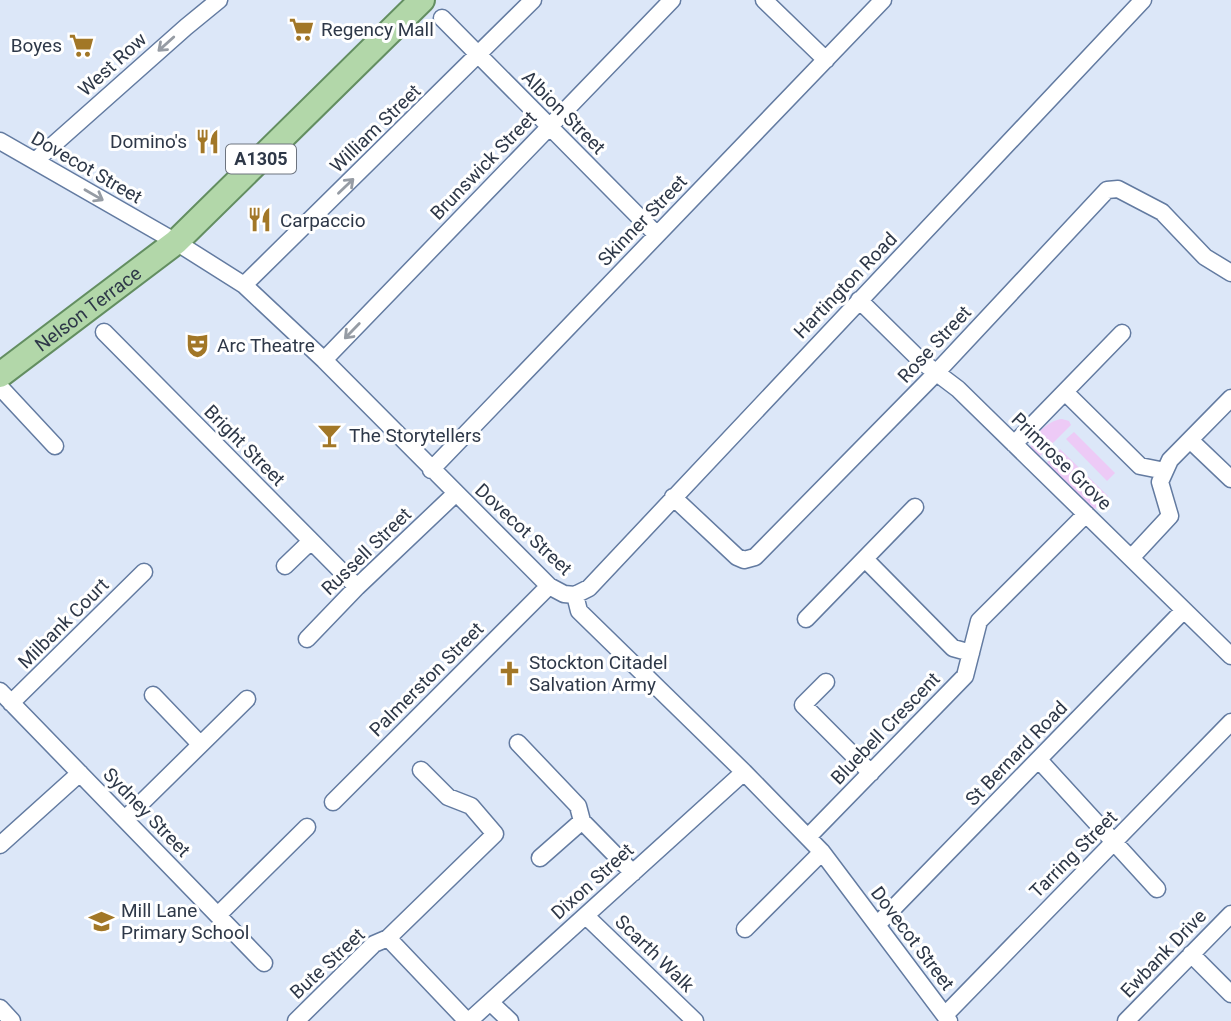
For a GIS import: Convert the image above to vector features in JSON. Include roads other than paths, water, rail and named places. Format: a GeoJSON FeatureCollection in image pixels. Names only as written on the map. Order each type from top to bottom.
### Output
{"type":"FeatureCollection","features":[{"type":"Feature","properties":{"kind":"main road","name":"A1305"},"geometry":{"type":"LineString","coordinates":[[176,242],[422,0]]}},
{"type":"Feature","properties":{"kind":"main road","name":"Nelson Terrace"},"geometry":{"type":"LineString","coordinates":[[0,375],[176,242]]}},
{"type":"Feature","properties":{"kind":"street","name":"West Row"},"geometry":{"type":"LineString","coordinates":[[35,162],[219,0]]}},
{"type":"Feature","properties":{"kind":"street","name":"William Street"},"geometry":{"type":"LineString","coordinates":[[244,285],[533,0]]}},
{"type":"Feature","properties":{"kind":"street","name":"Brunswick Street"},"geometry":{"type":"LineString","coordinates":[[324,360],[672,0]]}},
{"type":"Feature","properties":{"kind":"street"},"geometry":{"type":"LineString","coordinates":[[764,0],[825,60]]}},
{"type":"Feature","properties":{"kind":"street","name":"Skinner Street"},"geometry":{"type":"LineString","coordinates":[[431,470],[883,0]]}},
{"type":"Feature","properties":{"kind":"street","name":"Hartington Road"},"geometry":{"type":"LineString","coordinates":[[575,595],[589,588],[1143,0]]}},
{"type":"Feature","properties":{"kind":"street","name":"Albion Street"},"geometry":{"type":"LineString","coordinates":[[442,18],[657,235]]}},
{"type":"Feature","properties":{"kind":"street","name":"Dovecot Street"},"geometry":{"type":"LineString","coordinates":[[0,141],[176,242],[244,285],[324,360],[549,586],[564,594],[575,595],[579,611],[808,837],[947,1018]]}},
{"type":"Feature","properties":{"kind":"street","name":"Rose Street"},"geometry":{"type":"LineString","coordinates":[[673,497],[737,558],[749,560],[755,557],[936,373],[1107,190],[1112,188],[1130,194],[1162,212],[1205,257],[1231,272]]}},
{"type":"Feature","properties":{"kind":"street","name":"Primrose Grove"},"geometry":{"type":"LineString","coordinates":[[859,300],[921,361],[958,389],[1231,656]]}},
{"type":"Feature","properties":{"kind":"street","name":"Bright Street"},"geometry":{"type":"LineString","coordinates":[[104,332],[357,587]]}},
{"type":"Feature","properties":{"kind":"street"},"geometry":{"type":"LineString","coordinates":[[1014,444],[1122,333]]}},
{"type":"Feature","properties":{"kind":"street"},"geometry":{"type":"LineString","coordinates":[[0,387],[55,446]]}},
{"type":"Feature","properties":{"kind":"street"},"geometry":{"type":"LineString","coordinates":[[1065,392],[1140,467],[1165,471]]}},
{"type":"Feature","properties":{"kind":"street"},"geometry":{"type":"LineString","coordinates":[[1131,558],[1170,516],[1160,482],[1170,460],[1231,398]]}},
{"type":"Feature","properties":{"kind":"street"},"geometry":{"type":"LineString","coordinates":[[1190,440],[1231,479]]}},
{"type":"Feature","properties":{"kind":"street","name":"Russell Street"},"geometry":{"type":"LineString","coordinates":[[307,639],[357,587],[455,494]]}},
{"type":"Feature","properties":{"kind":"street"},"geometry":{"type":"LineString","coordinates":[[806,618],[915,507]]}},
{"type":"Feature","properties":{"kind":"street","name":"Bluebell Crescent"},"geometry":{"type":"LineString","coordinates":[[808,837],[965,676],[979,621],[1086,514]]}},
{"type":"Feature","properties":{"kind":"street"},"geometry":{"type":"LineString","coordinates":[[285,566],[311,541]]}},
{"type":"Feature","properties":{"kind":"street"},"geometry":{"type":"LineString","coordinates":[[865,559],[953,648],[971,653]]}},
{"type":"Feature","properties":{"kind":"street","name":"Milbank Court"},"geometry":{"type":"LineString","coordinates":[[6,697],[144,572]]}},
{"type":"Feature","properties":{"kind":"street","name":"Palmerston Street"},"geometry":{"type":"LineString","coordinates":[[333,802],[549,586]]}},
{"type":"Feature","properties":{"kind":"street","name":"St Bernard Road"},"geometry":{"type":"LineString","coordinates":[[877,925],[1184,610]]}},
{"type":"Feature","properties":{"kind":"street"},"geometry":{"type":"LineString","coordinates":[[826,682],[803,705],[871,773]]}},
{"type":"Feature","properties":{"kind":"street"},"geometry":{"type":"LineString","coordinates":[[153,695],[200,744]]}},
{"type":"Feature","properties":{"kind":"street","name":"Sydney Street"},"geometry":{"type":"LineString","coordinates":[[6,697],[264,963]]}},
{"type":"Feature","properties":{"kind":"street"},"geometry":{"type":"LineString","coordinates":[[125,819],[247,699]]}},
{"type":"Feature","properties":{"kind":"street","name":"Tarring Street"},"geometry":{"type":"LineString","coordinates":[[947,1018],[1231,722]]}},
{"type":"Feature","properties":{"kind":"street"},"geometry":{"type":"LineString","coordinates":[[518,743],[578,806],[582,821],[633,873]]}},
{"type":"Feature","properties":{"kind":"street"},"geometry":{"type":"LineString","coordinates":[[1039,760],[1157,889]]}},
{"type":"Feature","properties":{"kind":"street","name":"Bute Street"},"geometry":{"type":"LineString","coordinates":[[296,1021],[374,944],[388,938],[495,834],[471,806],[448,797],[422,770]]}},
{"type":"Feature","properties":{"kind":"street","name":"Dixon Street"},"geometry":{"type":"LineString","coordinates":[[468,1021],[744,772]]}},
{"type":"Feature","properties":{"kind":"street"},"geometry":{"type":"LineString","coordinates":[[0,845],[80,773]]}},
{"type":"Feature","properties":{"kind":"street"},"geometry":{"type":"LineString","coordinates":[[540,858],[582,821]]}},
{"type":"Feature","properties":{"kind":"street"},"geometry":{"type":"LineString","coordinates":[[218,915],[307,827]]}},
{"type":"Feature","properties":{"kind":"street"},"geometry":{"type":"LineString","coordinates":[[745,929],[822,852]]}},
{"type":"Feature","properties":{"kind":"street","name":"Ewbank Drive"},"geometry":{"type":"LineString","coordinates":[[1126,1021],[1231,914]]}},
{"type":"Feature","properties":{"kind":"street","name":"Scarth Walk"},"geometry":{"type":"LineString","coordinates":[[586,916],[695,1021]]}},
{"type":"Feature","properties":{"kind":"street"},"geometry":{"type":"LineString","coordinates":[[388,938],[468,1021]]}},
{"type":"Feature","properties":{"kind":"street"},"geometry":{"type":"LineString","coordinates":[[1191,954],[1231,994]]}},
{"type":"Feature","properties":{"kind":"street"},"geometry":{"type":"LineString","coordinates":[[491,1002],[510,1021]]}},
{"type":"Feature","properties":{"kind":"street"},"geometry":{"type":"LineString","coordinates":[[0,1008],[12,1021]]}},
{"type":"Feature","properties":{"kind":"place","name":"Regency Mall"},"geometry":{"type":"Point","coordinates":[301,29]}},
{"type":"Feature","properties":{"kind":"place","name":"Boyes"},"geometry":{"type":"Point","coordinates":[82,45]}},
{"type":"Feature","properties":{"kind":"place","name":"Domino's"},"geometry":{"type":"Point","coordinates":[207,141]}},
{"type":"Feature","properties":{"kind":"place","name":"Carpaccio"},"geometry":{"type":"Point","coordinates":[260,220]}},
{"type":"Feature","properties":{"kind":"place","name":"Arc Theatre"},"geometry":{"type":"Point","coordinates":[197,345]}},
{"type":"Feature","properties":{"kind":"place","name":"The Storytellers"},"geometry":{"type":"Point","coordinates":[329,435]}},
{"type":"Feature","properties":{"kind":"place","name":"Stockton Citadel Salvation Army"},"geometry":{"type":"Point","coordinates":[509,673]}},
{"type":"Feature","properties":{"kind":"place","name":"Mill Lane Primary School"},"geometry":{"type":"Point","coordinates":[101,921]}}]}
